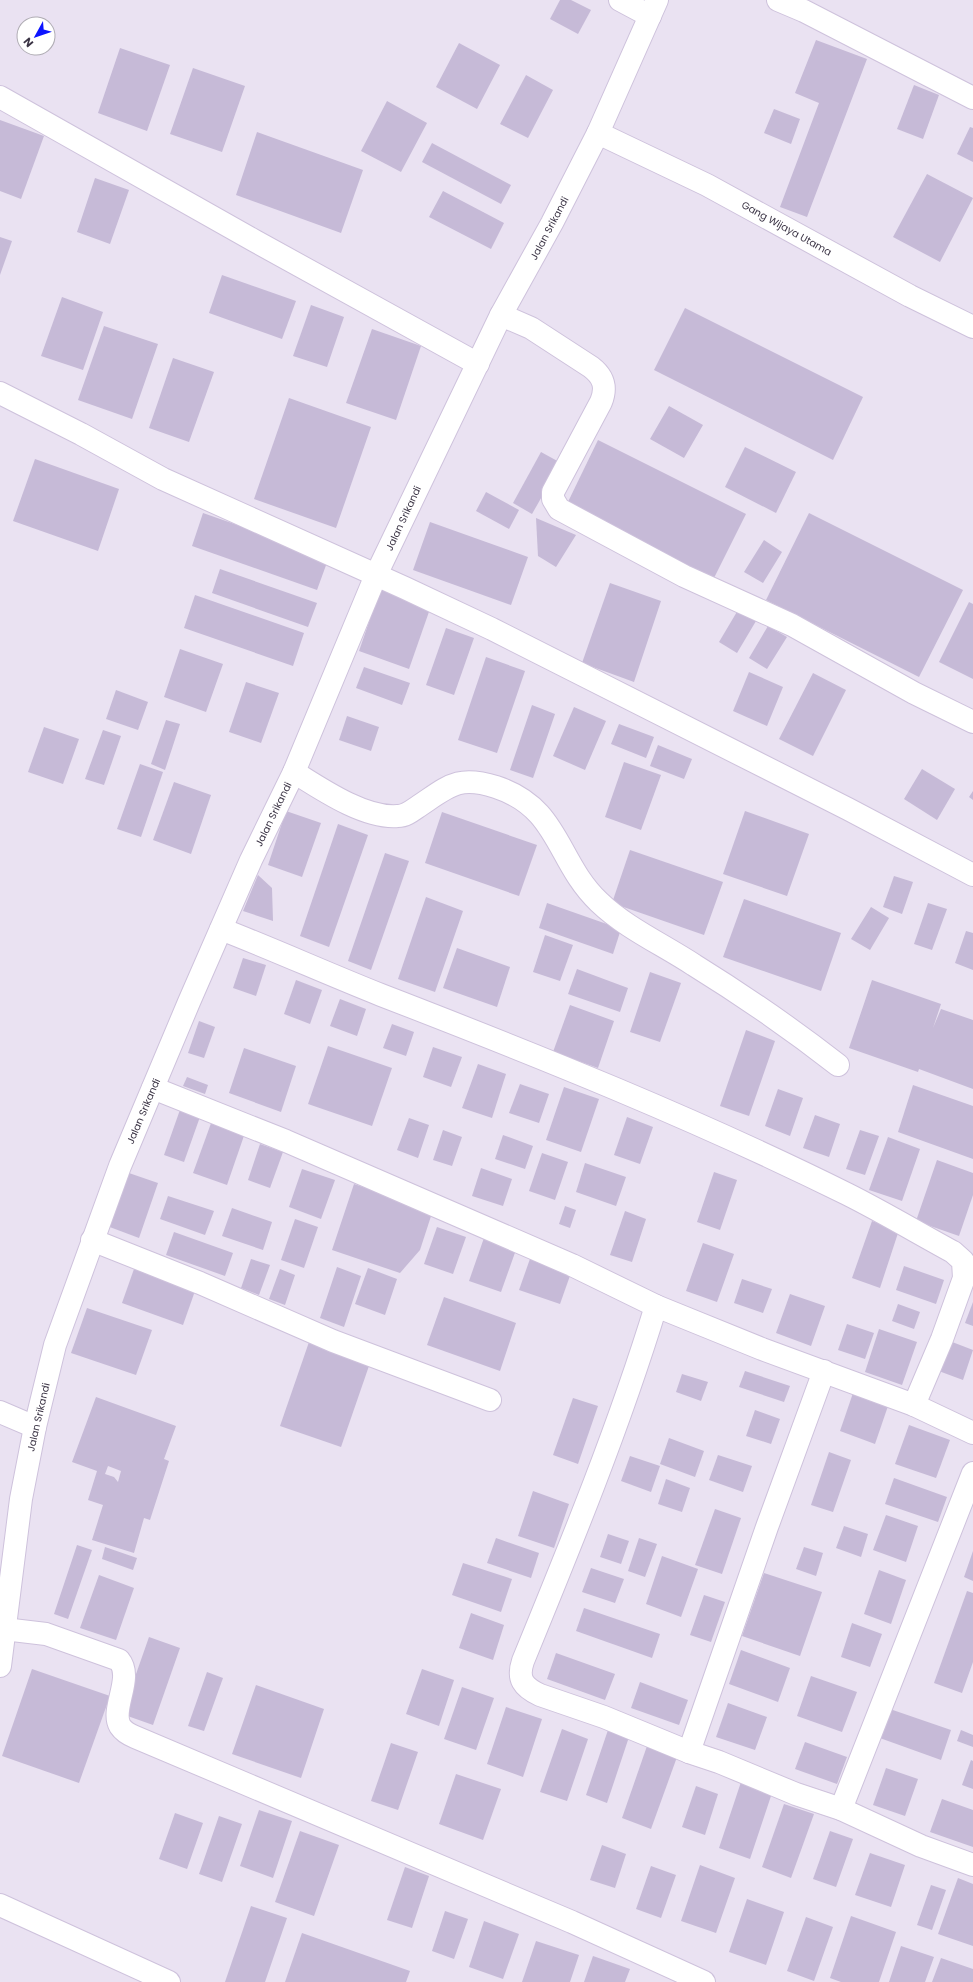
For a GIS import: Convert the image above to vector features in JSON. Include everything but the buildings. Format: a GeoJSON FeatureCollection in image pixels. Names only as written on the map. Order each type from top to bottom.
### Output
{"type":"FeatureCollection","features":[{"type":"Feature","properties":{"kind":"street"},"geometry":{"type":"LineString","coordinates":[[620,0],[654,8]]}},
{"type":"Feature","properties":{"kind":"street"},"geometry":{"type":"LineString","coordinates":[[778,0],[804,11],[973,98]]}},
{"type":"Feature","properties":{"kind":"street","name":"Jalan Srikandi"},"geometry":{"type":"LineString","coordinates":[[0,1666],[21,1499],[35,1427],[55,1345],[120,1166],[251,860],[294,772],[376,575],[501,315],[552,222],[598,133],[654,8]]}},
{"type":"Feature","properties":{"kind":"street"},"geometry":{"type":"LineString","coordinates":[[0,97],[478,364]]}},
{"type":"Feature","properties":{"kind":"street","name":"Gang Wijaya Utama"},"geometry":{"type":"LineString","coordinates":[[598,133],[707,185],[910,296],[973,327]]}},
{"type":"Feature","properties":{"kind":"street"},"geometry":{"type":"LineString","coordinates":[[501,315],[530,328],[585,363],[599,373],[604,382],[605,392],[601,402],[553,492],[553,499],[559,509],[684,576],[792,625],[914,693],[973,722]]}},
{"type":"Feature","properties":{"kind":"street"},"geometry":{"type":"LineString","coordinates":[[0,392],[163,479],[492,629],[706,737],[973,875]]}},
{"type":"Feature","properties":{"kind":"street"},"geometry":{"type":"LineString","coordinates":[[294,772],[323,790],[360,808],[381,815],[400,816],[410,812],[441,790],[455,784],[469,781],[496,787],[521,799],[540,814],[553,831],[574,872],[589,892],[613,915],[696,965],[790,1028],[838,1065]]}},
{"type":"Feature","properties":{"kind":"street"},"geometry":{"type":"LineString","coordinates":[[221,929],[380,994],[473,1029],[598,1080],[737,1142],[848,1195],[953,1252],[963,1261],[964,1278],[942,1338],[914,1405]]}},
{"type":"Feature","properties":{"kind":"street"},"geometry":{"type":"LineString","coordinates":[[153,1088],[293,1144],[572,1265],[656,1306],[762,1349],[914,1405],[973,1434]]}},
{"type":"Feature","properties":{"kind":"street"},"geometry":{"type":"LineString","coordinates":[[92,1240],[200,1283],[333,1341],[490,1400]]}},
{"type":"Feature","properties":{"kind":"street"},"geometry":{"type":"LineString","coordinates":[[656,1306],[636,1371],[599,1471],[520,1670],[522,1682],[535,1693],[604,1717],[796,1794],[842,1809],[921,1846],[973,1865]]}},
{"type":"Feature","properties":{"kind":"street"},"geometry":{"type":"LineString","coordinates":[[689,1752],[767,1527],[824,1371]]}},
{"type":"Feature","properties":{"kind":"street"},"geometry":{"type":"LineString","coordinates":[[0,1412],[35,1427]]}},
{"type":"Feature","properties":{"kind":"street"},"geometry":{"type":"LineString","coordinates":[[842,1809],[973,1472]]}},
{"type":"Feature","properties":{"kind":"street"},"geometry":{"type":"LineString","coordinates":[[4,1629],[46,1634],[119,1660],[125,1671],[121,1695],[119,1723],[123,1730],[135,1738],[565,1919],[704,1982]]}},
{"type":"Feature","properties":{"kind":"street"},"geometry":{"type":"LineString","coordinates":[[0,1905],[169,1982]]}}]}
